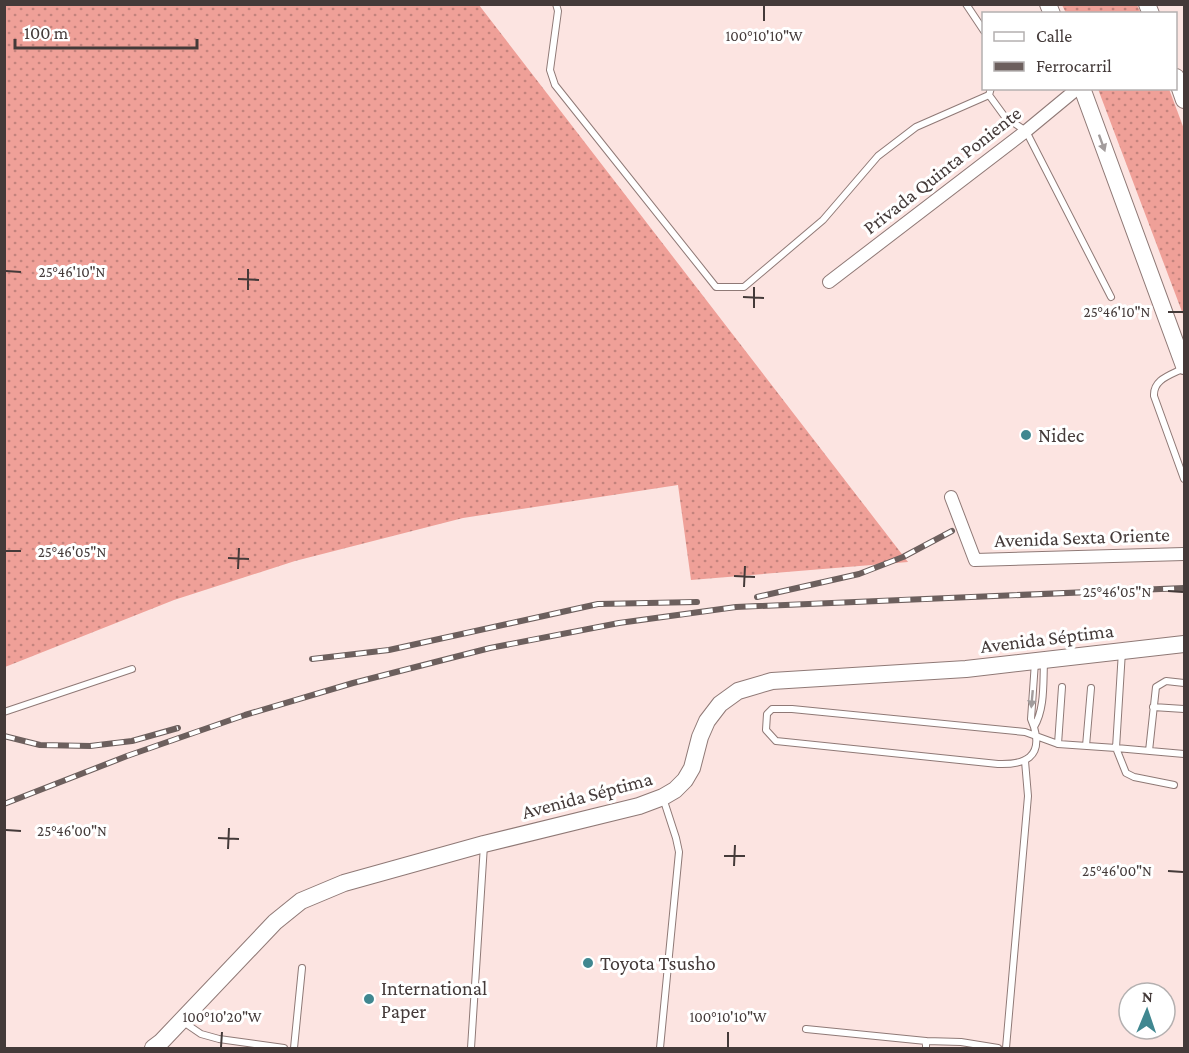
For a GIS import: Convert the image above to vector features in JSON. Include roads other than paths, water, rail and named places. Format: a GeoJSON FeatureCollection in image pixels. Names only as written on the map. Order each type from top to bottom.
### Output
{"type":"FeatureCollection","features":[{"type":"Feature","properties":{"kind":"street"},"geometry":{"type":"LineString","coordinates":[[1177,80],[1185,100]]}},
{"type":"Feature","properties":{"kind":"street","name":"Privada Quinta Poniente"},"geometry":{"type":"LineString","coordinates":[[829,282],[1077,90]]}},
{"type":"Feature","properties":{"kind":"street"},"geometry":{"type":"LineString","coordinates":[[1081,90],[1185,367]]}},
{"type":"Feature","properties":{"kind":"street","name":"Avenida Sexta Oriente"},"geometry":{"type":"LineString","coordinates":[[951,497],[975,560],[1185,554]]}},
{"type":"Feature","properties":{"kind":"street","name":"Avenida Séptima"},"geometry":{"type":"LineString","coordinates":[[154,1048],[274,922],[301,902],[344,883],[484,844],[639,806],[675,790],[692,768],[700,737],[707,721],[720,704],[738,691],[772,681],[966,669],[1185,644]]}},
{"type":"Feature","properties":{"kind":"lane"},"geometry":{"type":"LineString","coordinates":[[556,4],[558,11],[550,70],[555,85],[716,287],[744,287],[823,219],[878,156],[916,127],[990,92],[1005,117],[1026,131],[1111,297]]}},
{"type":"Feature","properties":{"kind":"lane"},"geometry":{"type":"LineString","coordinates":[[966,4],[982,28]]}},
{"type":"Feature","properties":{"kind":"lane"},"geometry":{"type":"LineString","coordinates":[[1185,367],[1158,382],[1154,389],[1154,396],[1185,479]]}},
{"type":"Feature","properties":{"kind":"lane"},"geometry":{"type":"LineString","coordinates":[[1122,651],[1116,748],[1126,773],[1134,777],[1174,784]]}},
{"type":"Feature","properties":{"kind":"lane"},"geometry":{"type":"LineString","coordinates":[[1040,661],[1031,719],[1036,735],[1036,747],[1025,761],[998,764],[776,741],[766,730],[766,714],[772,710],[792,709],[1025,732],[1036,735],[1058,744],[1185,754]]}},
{"type":"Feature","properties":{"kind":"lane"},"geometry":{"type":"LineString","coordinates":[[4,712],[132,669]]}},
{"type":"Feature","properties":{"kind":"lane"},"geometry":{"type":"LineString","coordinates":[[1149,751],[1154,693],[1159,683],[1185,682]]}},
{"type":"Feature","properties":{"kind":"lane"},"geometry":{"type":"LineString","coordinates":[[1058,744],[1062,687]]}},
{"type":"Feature","properties":{"kind":"lane"},"geometry":{"type":"LineString","coordinates":[[1086,746],[1091,688]]}},
{"type":"Feature","properties":{"kind":"lane"},"geometry":{"type":"LineString","coordinates":[[1153,707],[1185,710]]}},
{"type":"Feature","properties":{"kind":"lane"},"geometry":{"type":"LineString","coordinates":[[1006,1048],[1028,796],[1025,761]]}},
{"type":"Feature","properties":{"kind":"lane"},"geometry":{"type":"LineString","coordinates":[[660,1048],[678,852],[663,797]]}},
{"type":"Feature","properties":{"kind":"lane"},"geometry":{"type":"LineString","coordinates":[[471,1048],[484,844]]}},
{"type":"Feature","properties":{"kind":"lane"},"geometry":{"type":"LineString","coordinates":[[294,1048],[302,968]]}},
{"type":"Feature","properties":{"kind":"lane"},"geometry":{"type":"LineString","coordinates":[[182,1020],[201,1034],[219,1039],[284,1048]]}},
{"type":"Feature","properties":{"kind":"lane"},"geometry":{"type":"LineString","coordinates":[[806,1029],[926,1045],[961,1042],[998,1048]]}},
{"type":"Feature","properties":{"kind":"railway"},"geometry":{"type":"LineString","coordinates":[[757,597],[859,574],[903,557],[952,531]]}},
{"type":"Feature","properties":{"kind":"railway"},"geometry":{"type":"LineString","coordinates":[[4,804],[127,756],[245,715],[353,683],[490,648],[619,623],[736,607],[1184,588]]}},
{"type":"Feature","properties":{"kind":"railway"},"geometry":{"type":"LineString","coordinates":[[312,659],[389,650],[598,604],[697,602]]}},
{"type":"Feature","properties":{"kind":"railway"},"geometry":{"type":"LineString","coordinates":[[4,736],[40,745],[90,746],[132,741],[178,728]]}},
{"type":"Feature","properties":{"kind":"place","name":"Nidec"},"geometry":{"type":"Point","coordinates":[1026,435]}},
{"type":"Feature","properties":{"kind":"place","name":"Toyota Tsusho"},"geometry":{"type":"Point","coordinates":[588,963]}},
{"type":"Feature","properties":{"kind":"place","name":"International Paper"},"geometry":{"type":"Point","coordinates":[369,999]}}]}
